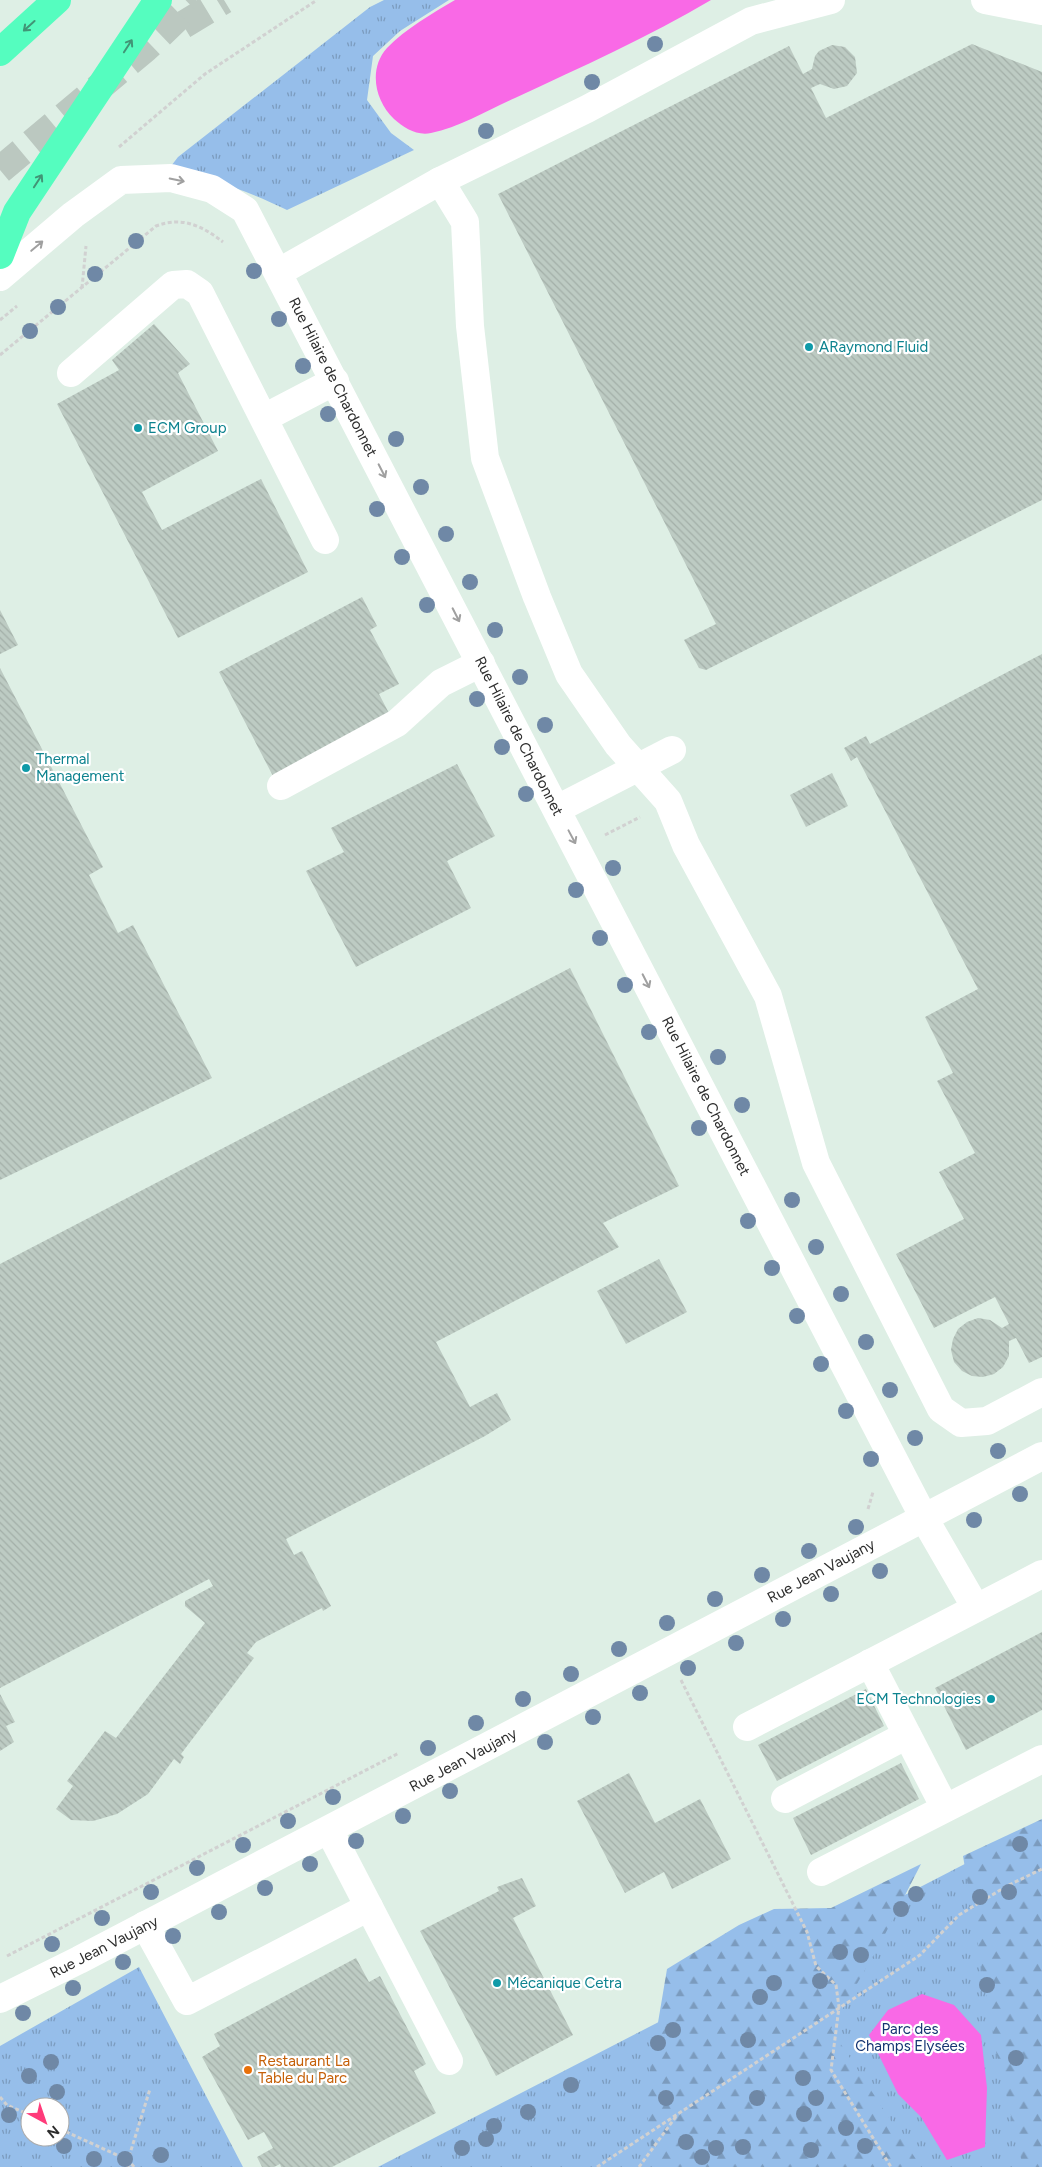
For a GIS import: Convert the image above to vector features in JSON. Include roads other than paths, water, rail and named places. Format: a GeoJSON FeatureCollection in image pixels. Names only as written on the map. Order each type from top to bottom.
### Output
{"type":"FeatureCollection","features":[{"type":"Feature","properties":{"kind":"main road"},"geometry":{"type":"LineString","coordinates":[[0,52],[57,0]]}},
{"type":"Feature","properties":{"kind":"main road"},"geometry":{"type":"LineString","coordinates":[[0,255],[17,212],[158,0]]}},
{"type":"Feature","properties":{"kind":"street"},"geometry":{"type":"LineString","coordinates":[[279,272],[440,181],[587,109],[751,21],[832,0]]}},
{"type":"Feature","properties":{"kind":"street"},"geometry":{"type":"LineString","coordinates":[[985,0],[1042,10]]}},
{"type":"Feature","properties":{"kind":"street","name":"Rue Hilaire de Chardonnet"},"geometry":{"type":"LineString","coordinates":[[0,277],[73,215],[121,180],[171,178],[212,189],[245,210],[336,381],[924,1518],[976,1608]]}},
{"type":"Feature","properties":{"kind":"street"},"geometry":{"type":"LineString","coordinates":[[440,181],[465,222],[470,326],[485,458],[537,597],[569,674],[618,745],[668,801],[686,845],[768,996],[816,1164],[941,1409],[961,1423],[987,1421],[1042,1392]]}},
{"type":"Feature","properties":{"kind":"street"},"geometry":{"type":"LineString","coordinates":[[71,373],[173,285],[187,284],[200,293],[325,540]]}},
{"type":"Feature","properties":{"kind":"street"},"geometry":{"type":"LineString","coordinates":[[264,418],[336,381]]}},
{"type":"Feature","properties":{"kind":"street"},"geometry":{"type":"LineString","coordinates":[[280,786],[397,723],[441,683],[481,662]]}},
{"type":"Feature","properties":{"kind":"street"},"geometry":{"type":"LineString","coordinates":[[557,810],[672,750]]}},
{"type":"Feature","properties":{"kind":"street","name":"Rue Jean Vaujany"},"geometry":{"type":"LineString","coordinates":[[0,2000],[329,1830],[1042,1456]]}},
{"type":"Feature","properties":{"kind":"street"},"geometry":{"type":"LineString","coordinates":[[746,1727],[1042,1574]]}},
{"type":"Feature","properties":{"kind":"street"},"geometry":{"type":"LineString","coordinates":[[870,1663],[946,1808]]}},
{"type":"Feature","properties":{"kind":"street"},"geometry":{"type":"LineString","coordinates":[[785,1799],[907,1736]]}},
{"type":"Feature","properties":{"kind":"street"},"geometry":{"type":"LineString","coordinates":[[821,1872],[1042,1759]]}},
{"type":"Feature","properties":{"kind":"street"},"geometry":{"type":"LineString","coordinates":[[329,1830],[449,2061]]}},
{"type":"Feature","properties":{"kind":"street"},"geometry":{"type":"LineString","coordinates":[[146,1925],[186,2001],[369,1907]]}},
{"type":"Feature","properties":{"kind":"tunnel"},"geometry":{"type":"LineString","coordinates":[[0,170],[146,48],[196,0]]}},
{"type":"Feature","properties":{"kind":"tunnel"},"geometry":{"type":"LineString","coordinates":[[183,25],[224,0]]}},
{"type":"Feature","properties":{"kind":"place","name":"ARaymond Fluid"},"geometry":{"type":"Point","coordinates":[809,347]}},
{"type":"Feature","properties":{"kind":"place","name":"ECM Group"},"geometry":{"type":"Point","coordinates":[138,428]}},
{"type":"Feature","properties":{"kind":"place","name":"Thermal Management"},"geometry":{"type":"Point","coordinates":[26,768]}},
{"type":"Feature","properties":{"kind":"place","name":"ECM Technologies"},"geometry":{"type":"Point","coordinates":[991,1699]}},
{"type":"Feature","properties":{"kind":"place","name":"Mécanique Cetra"},"geometry":{"type":"Point","coordinates":[497,1983]}},
{"type":"Feature","properties":{"kind":"place","name":"Restaurant La Table du Parc"},"geometry":{"type":"Point","coordinates":[248,2070]}},
{"type":"Feature","properties":{"kind":"park label","name":"Parc des Champs Elysées"},"geometry":{"type":"Point","coordinates":[910,2038]}}]}
